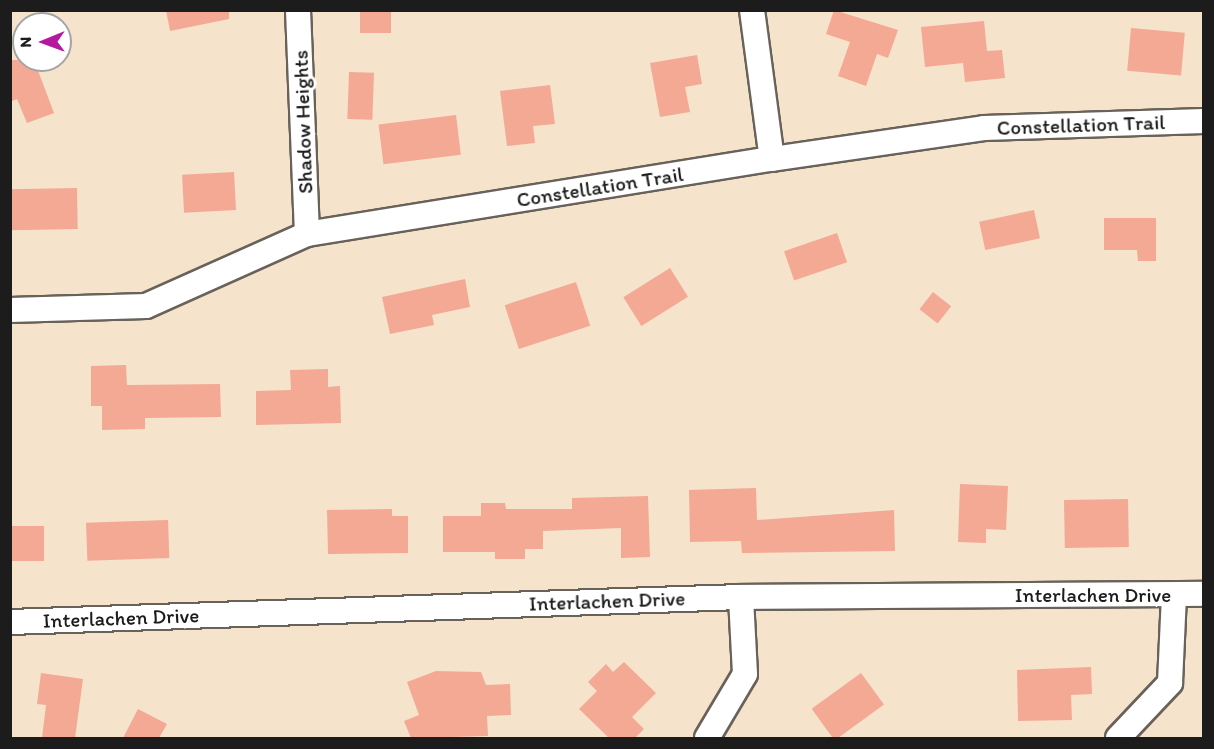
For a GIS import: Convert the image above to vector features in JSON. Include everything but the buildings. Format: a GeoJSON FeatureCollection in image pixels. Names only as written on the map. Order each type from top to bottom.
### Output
{"type":"FeatureCollection","features":[{"type":"Feature","properties":{"kind":"street","name":"Shadow Heights"},"geometry":{"type":"LineString","coordinates":[[298,10],[307,234]]}},
{"type":"Feature","properties":{"kind":"street"},"geometry":{"type":"LineString","coordinates":[[752,10],[772,159]]}},
{"type":"Feature","properties":{"kind":"street","name":"Constellation Trail"},"geometry":{"type":"LineString","coordinates":[[10,310],[146,306],[307,234],[772,159],[984,128],[1203,121]]}},
{"type":"Feature","properties":{"kind":"street","name":"Interlachen Drive"},"geometry":{"type":"LineString","coordinates":[[10,622],[741,597],[1203,594]]}},
{"type":"Feature","properties":{"kind":"street"},"geometry":{"type":"LineString","coordinates":[[1118,738],[1170,683],[1174,595]]}},
{"type":"Feature","properties":{"kind":"street"},"geometry":{"type":"LineString","coordinates":[[707,738],[745,674],[741,597]]}}]}
